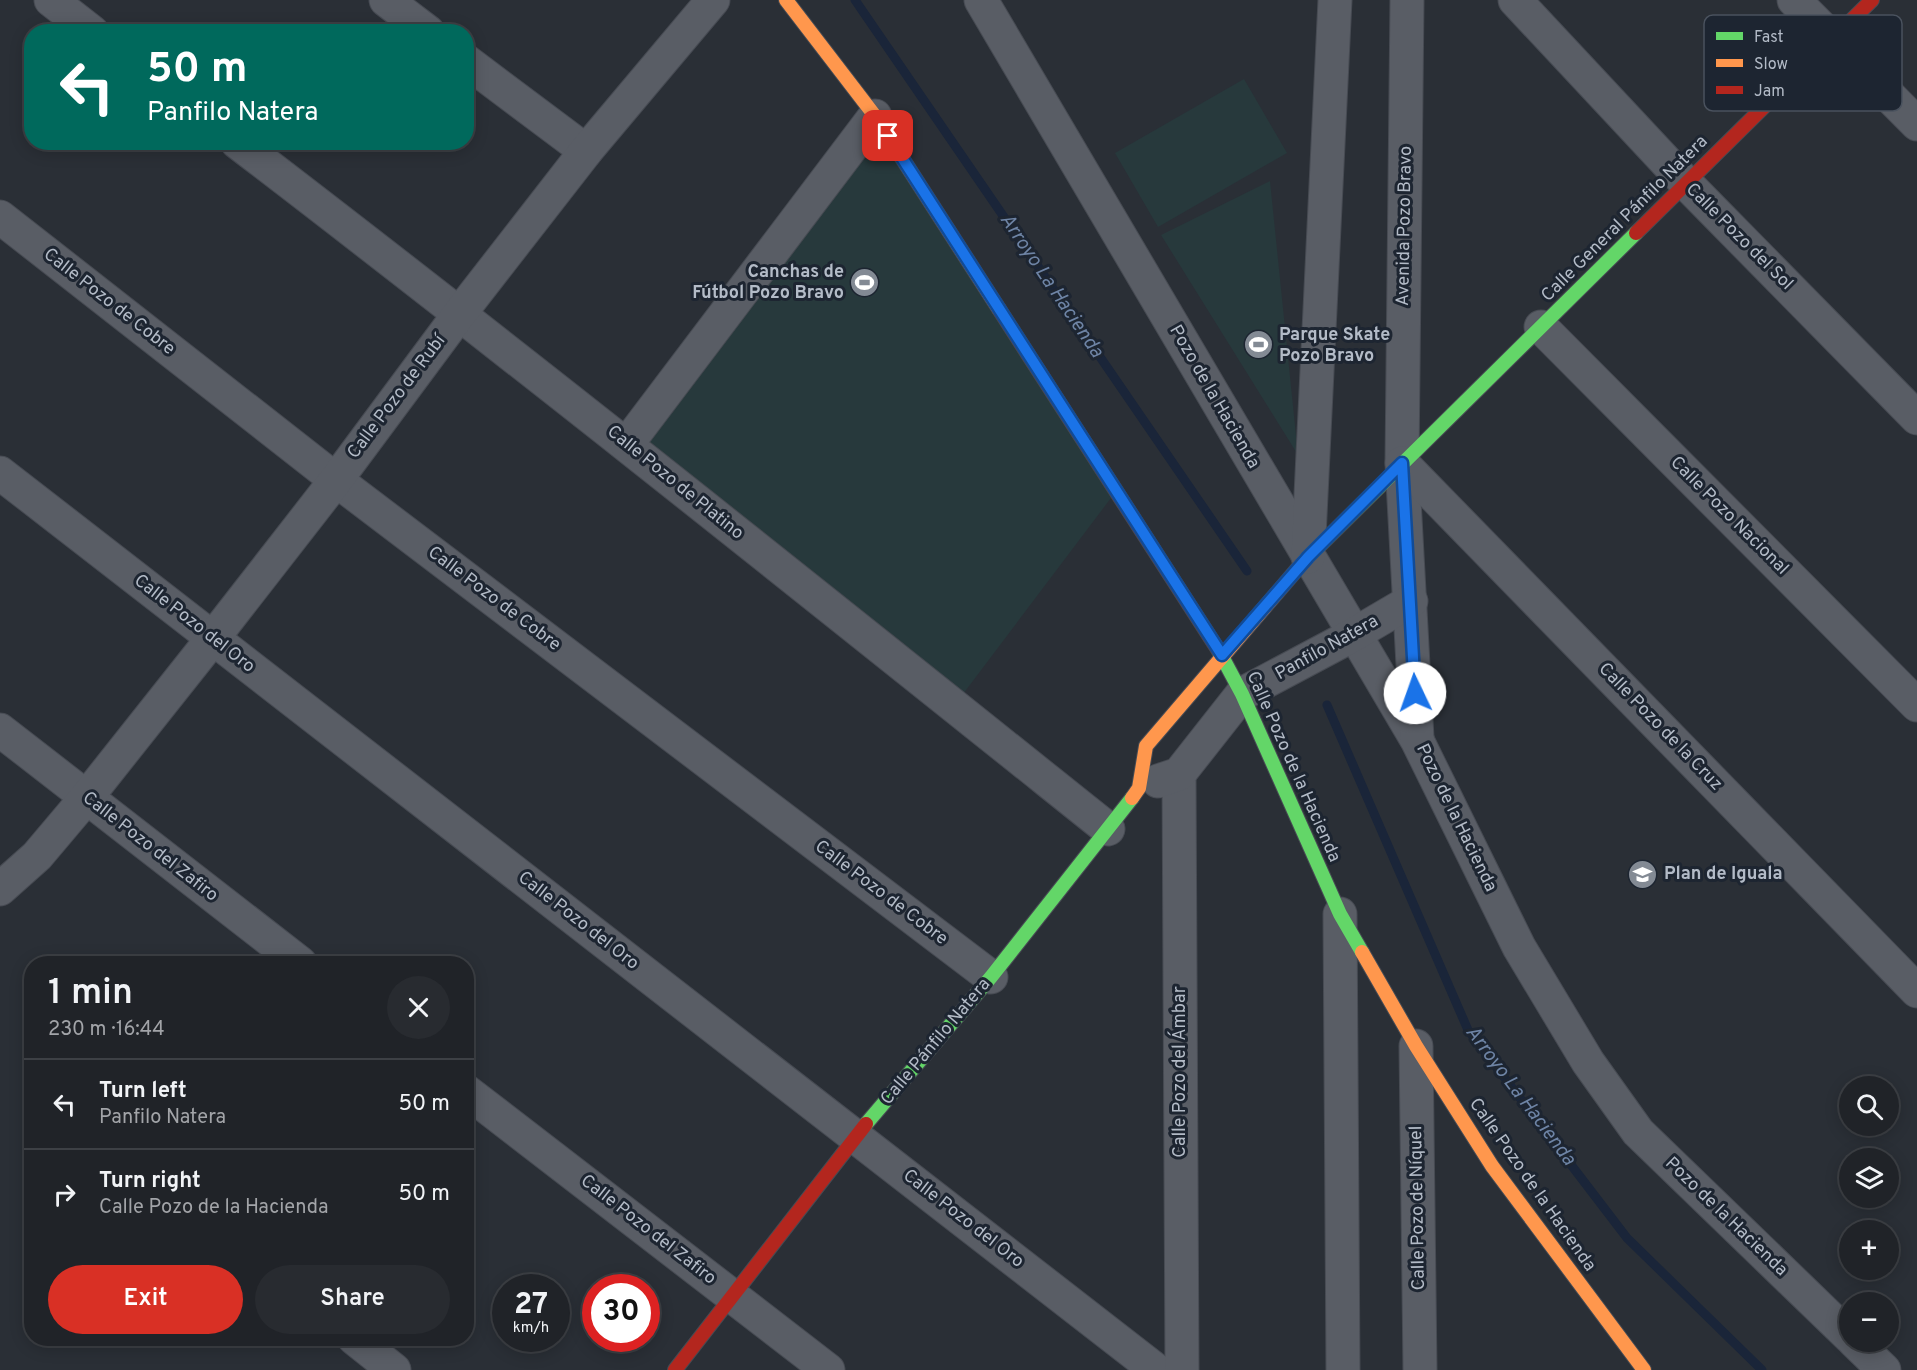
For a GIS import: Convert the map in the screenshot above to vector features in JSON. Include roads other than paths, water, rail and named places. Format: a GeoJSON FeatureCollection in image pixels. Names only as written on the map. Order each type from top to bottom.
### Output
{"type":"FeatureCollection","features":[{"type":"Feature","properties":{"kind":"street"},"geometry":{"type":"LineString","coordinates":[[51,0],[82,24]]}},
{"type":"Feature","properties":{"kind":"street"},"geometry":{"type":"LineString","coordinates":[[386,0],[418,24]]}},
{"type":"Feature","properties":{"kind":"street","name":"Calle Pozo de Rubí"},"geometry":{"type":"LineString","coordinates":[[0,889],[37,856],[86,798],[336,480],[460,313],[586,151],[713,0]]}},
{"type":"Feature","properties":{"kind":"street","name":"Calle Pozo de la Hacienda"},"geometry":{"type":"LineString","coordinates":[[786,0],[875,116],[1222,655],[1242,694],[1340,914],[1416,1046],[1492,1166],[1644,1370]]}},
{"type":"Feature","properties":{"kind":"street","name":"Pozo de la Hacienda"},"geometry":{"type":"LineString","coordinates":[[981,0],[1353,635],[1417,740],[1519,947],[1588,1062],[1638,1132],[1839,1326]]}},
{"type":"Feature","properties":{"kind":"street"},"geometry":{"type":"LineString","coordinates":[[1308,557],[1335,0]]}},
{"type":"Feature","properties":{"kind":"street","name":"Avenida Pozo Bravo"},"geometry":{"type":"LineString","coordinates":[[1407,0],[1402,463],[1417,740]]}},
{"type":"Feature","properties":{"kind":"street","name":"Calle Pozo del Sol"},"geometry":{"type":"LineString","coordinates":[[1515,0],[1686,183],[1917,418]]}},
{"type":"Feature","properties":{"kind":"street"},"geometry":{"type":"LineString","coordinates":[[1794,0],[1809,15]]}},
{"type":"Feature","properties":{"kind":"street","name":"Calle General Pánfilo Natera"},"geometry":{"type":"LineString","coordinates":[[1857,15],[1872,0]]}},
{"type":"Feature","properties":{"kind":"street"},"geometry":{"type":"LineString","coordinates":[[474,67],[586,151]]}},
{"type":"Feature","properties":{"kind":"street"},"geometry":{"type":"LineString","coordinates":[[1902,109],[1917,124]]}},
{"type":"Feature","properties":{"kind":"street","name":"Calle General Pánfilo Natera"},"geometry":{"type":"LineString","coordinates":[[1402,463],[1760,111]]}},
{"type":"Feature","properties":{"kind":"street"},"geometry":{"type":"LineString","coordinates":[[627,444],[875,116]]}},
{"type":"Feature","properties":{"kind":"street","name":"Calle Pozo de Platino"},"geometry":{"type":"LineString","coordinates":[[247,150],[627,444],[1108,829]]}},
{"type":"Feature","properties":{"kind":"street","name":"Calle Pozo de Cobre"},"geometry":{"type":"LineString","coordinates":[[0,217],[336,480],[991,977]]}},
{"type":"Feature","properties":{"kind":"street","name":"Calle Pozo Nacional"},"geometry":{"type":"LineString","coordinates":[[1541,327],[1917,705]]}},
{"type":"Feature","properties":{"kind":"street"},"geometry":{"type":"LineString","coordinates":[[1179,774],[1146,746],[1308,557],[1402,463]]}},
{"type":"Feature","properties":{"kind":"street","name":"Calle Pozo de la Cruz"},"geometry":{"type":"LineString","coordinates":[[1402,463],[1917,991]]}},
{"type":"Feature","properties":{"kind":"street","name":"Calle Pozo del Oro"},"geometry":{"type":"LineString","coordinates":[[0,473],[1156,1370]]}},
{"type":"Feature","properties":{"kind":"street","name":"Panfilo Natera"},"geometry":{"type":"LineString","coordinates":[[1242,694],[1353,635],[1411,601]]}},
{"type":"Feature","properties":{"kind":"street"},"geometry":{"type":"LineString","coordinates":[[1139,788],[1179,774],[1242,694]]}},
{"type":"Feature","properties":{"kind":"street","name":"Calle Pozo del Zafiro"},"geometry":{"type":"LineString","coordinates":[[0,730],[291,956]]}},
{"type":"Feature","properties":{"kind":"street","name":"Calle Pánfilo Natera"},"geometry":{"type":"LineString","coordinates":[[675,1370],[856,1136],[991,977],[1139,788],[1146,746]]}},
{"type":"Feature","properties":{"kind":"street","name":"Calle Pozo del Ámbar"},"geometry":{"type":"LineString","coordinates":[[1179,774],[1182,1370]]}},
{"type":"Feature","properties":{"kind":"street"},"geometry":{"type":"LineString","coordinates":[[1340,914],[1343,1370]]}},
{"type":"Feature","properties":{"kind":"street","name":"Calle Pozo de Níquel"},"geometry":{"type":"LineString","coordinates":[[1416,1046],[1420,1370]]}},
{"type":"Feature","properties":{"kind":"street","name":"Calle Pozo del Zafiro"},"geometry":{"type":"LineString","coordinates":[[474,1097],[828,1370]]}},
{"type":"Feature","properties":{"kind":"street"},"geometry":{"type":"LineString","coordinates":[[364,1346],[394,1370]]}},
{"type":"Feature","properties":{"kind":"street"},"geometry":{"type":"LineString","coordinates":[[1865,1352],[1884,1370]]}},
{"type":"Feature","properties":{"kind":"waterway","name":"Arroyo La Hacienda"},"geometry":{"type":"LineString","coordinates":[[855,0],[1247,571]]}},
{"type":"Feature","properties":{"kind":"waterway","name":"Arroyo La Hacienda"},"geometry":{"type":"LineString","coordinates":[[1327,705],[1468,1030],[1627,1238],[1762,1370]]}},
{"type":"Feature","properties":{"kind":"place","name":"Canchas de Fútbol Pozo Bravo"},"geometry":{"type":"Point","coordinates":[865,282]}},
{"type":"Feature","properties":{"kind":"place","name":"Parque Skate Pozo Bravo"},"geometry":{"type":"Point","coordinates":[1258,345]}},
{"type":"Feature","properties":{"kind":"place","name":"Plan de Iguala"},"geometry":{"type":"Point","coordinates":[1643,874]}}]}
